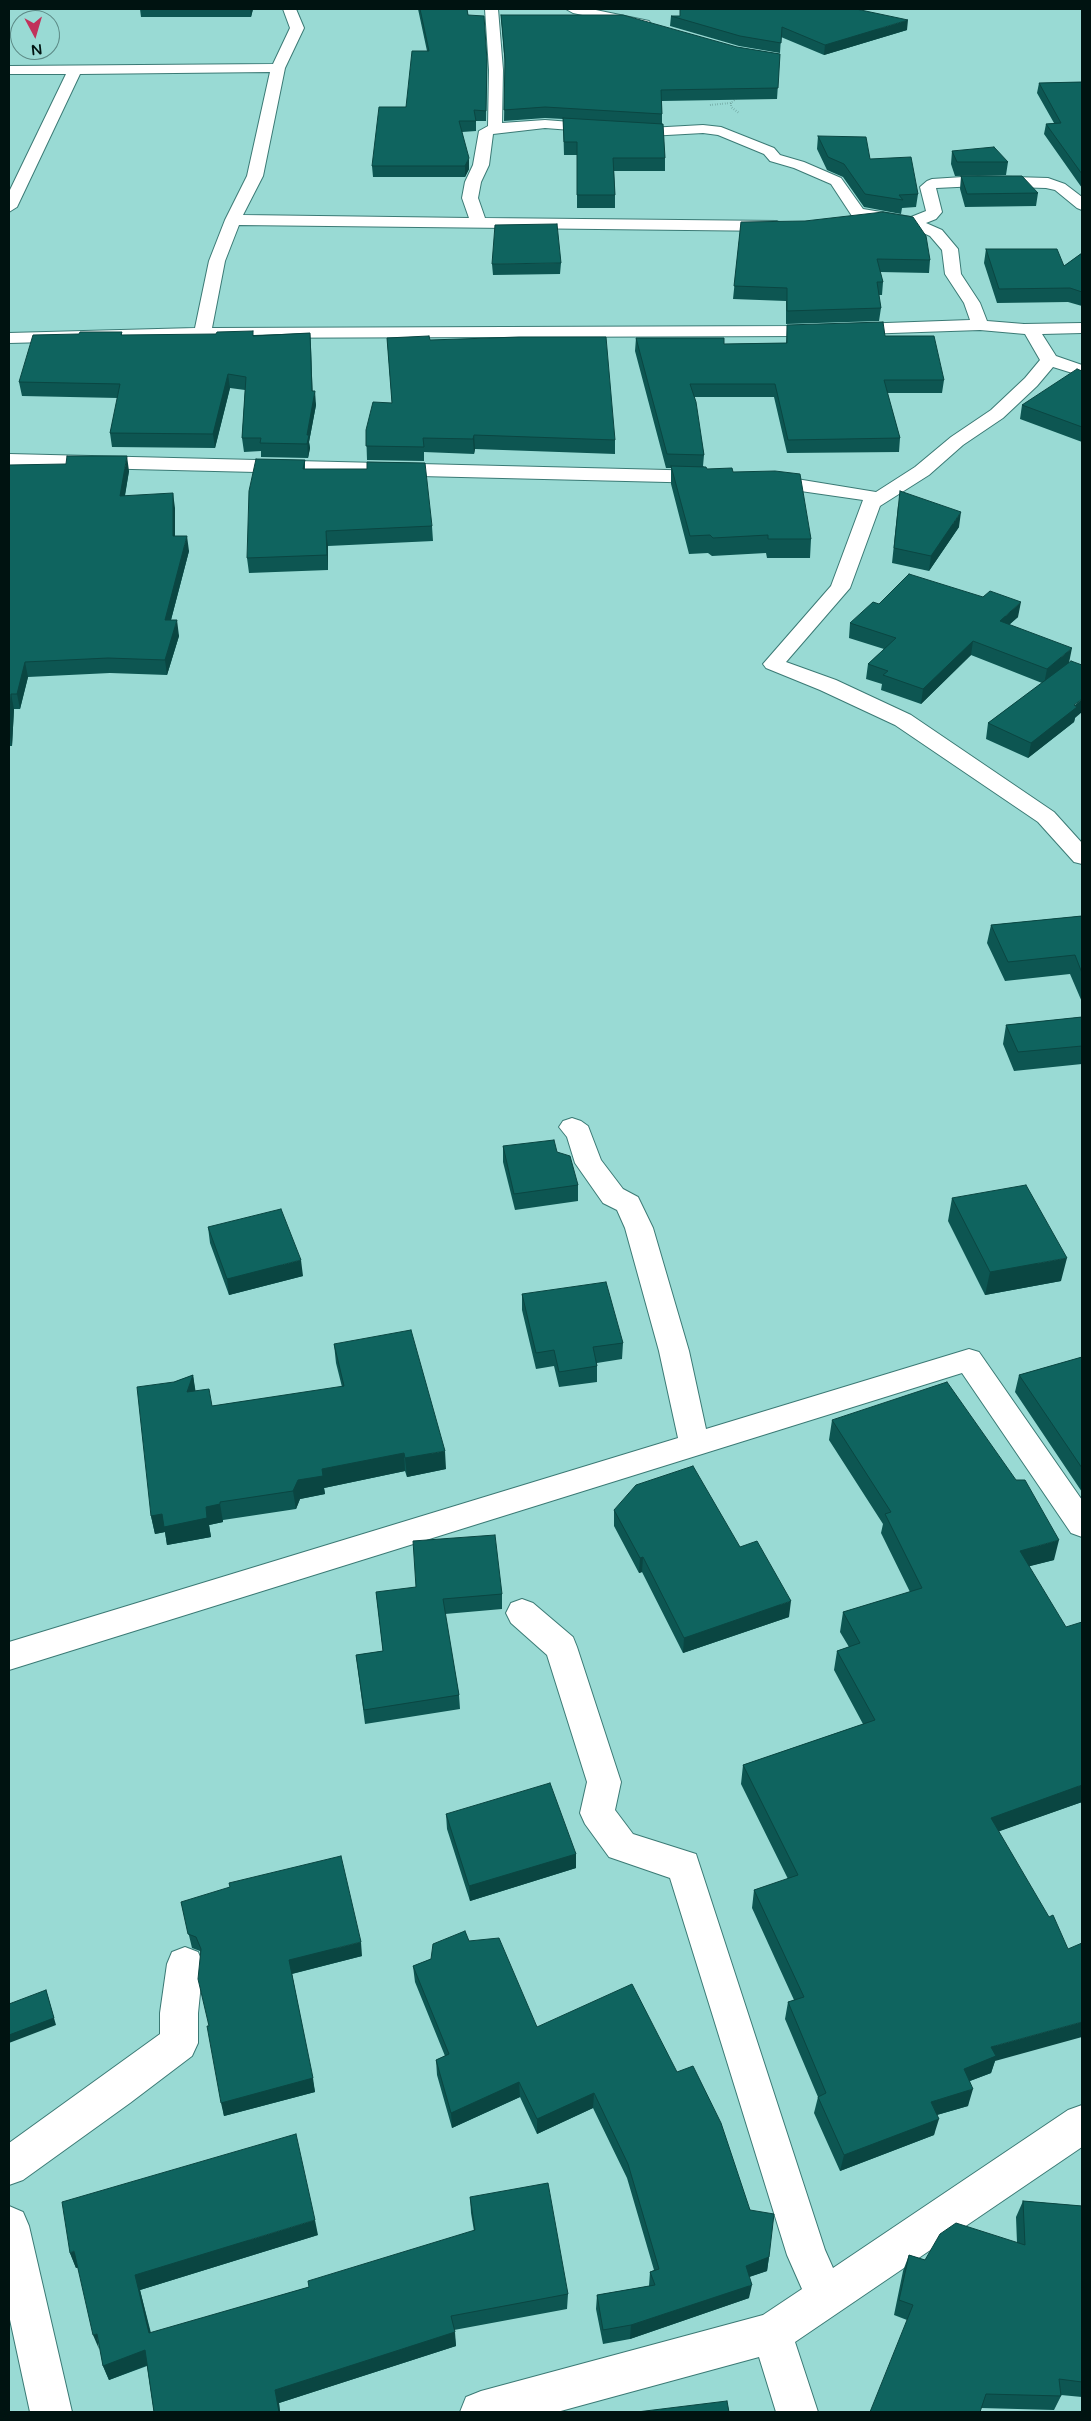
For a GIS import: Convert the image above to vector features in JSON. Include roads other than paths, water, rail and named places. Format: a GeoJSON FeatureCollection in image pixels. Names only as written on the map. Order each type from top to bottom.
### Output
{"type":"FeatureCollection","features":[{"type":"Feature","properties":{"kind":"street"},"geometry":{"type":"LineString","coordinates":[[202,333],[217,262],[233,220],[255,176],[278,68],[297,28],[290,9]]}},
{"type":"Feature","properties":{"kind":"street"},"geometry":{"type":"LineString","coordinates":[[491,9],[496,70],[495,128]]}},
{"type":"Feature","properties":{"kind":"street"},"geometry":{"type":"LineString","coordinates":[[573,9],[654,27]]}},
{"type":"Feature","properties":{"kind":"street"},"geometry":{"type":"LineString","coordinates":[[9,70],[278,68]]}},
{"type":"Feature","properties":{"kind":"street"},"geometry":{"type":"LineString","coordinates":[[9,207],[75,70]]}},
{"type":"Feature","properties":{"kind":"street"},"geometry":{"type":"LineString","coordinates":[[478,222],[470,198],[473,182],[481,164],[486,131],[495,128],[545,124],[613,130],[659,131],[704,129],[739,137],[769,151],[775,158],[799,165],[836,181],[858,213],[912,222],[936,233],[950,248],[953,274],[972,303],[980,325]]}},
{"type":"Feature","properties":{"kind":"street"},"geometry":{"type":"LineString","coordinates":[[1048,183],[1066,179],[1067,170]]}},
{"type":"Feature","properties":{"kind":"street"},"geometry":{"type":"LineString","coordinates":[[912,222],[930,216],[934,212],[928,187],[932,184],[978,181],[1082,184]]}},
{"type":"Feature","properties":{"kind":"street"},"geometry":{"type":"LineString","coordinates":[[1048,183],[1060,187],[1082,205]]}},
{"type":"Feature","properties":{"kind":"street"},"geometry":{"type":"LineString","coordinates":[[242,204],[282,220]]}},
{"type":"Feature","properties":{"kind":"street"},"geometry":{"type":"LineString","coordinates":[[846,222],[882,218]]}},
{"type":"Feature","properties":{"kind":"street"},"geometry":{"type":"LineString","coordinates":[[233,220],[790,226]]}},
{"type":"Feature","properties":{"kind":"street"},"geometry":{"type":"LineString","coordinates":[[9,338],[202,333],[803,331],[980,325],[1031,329],[1082,328]]}},
{"type":"Feature","properties":{"kind":"street"},"geometry":{"type":"LineString","coordinates":[[1031,329],[1049,360],[1082,371]]}},
{"type":"Feature","properties":{"kind":"street"},"geometry":{"type":"LineString","coordinates":[[872,502],[922,471],[957,441],[997,414],[1031,382],[1049,360]]}},
{"type":"Feature","properties":{"kind":"street"},"geometry":{"type":"LineString","coordinates":[[9,460],[121,461],[734,478],[868,495],[873,499],[840,588],[774,664],[828,685],[903,720],[1046,817],[1082,857]]}},
{"type":"Feature","properties":{"kind":"street"},"geometry":{"type":"LineString","coordinates":[[572,1127],[579,1133],[588,1163],[613,1196],[628,1204],[639,1228],[671,1342],[695,1445]]}},
{"type":"Feature","properties":{"kind":"street"},"geometry":{"type":"LineString","coordinates":[[9,1656],[969,1360],[1082,1524]]}},
{"type":"Feature","properties":{"kind":"street"},"geometry":{"type":"LineString","coordinates":[[522,1613],[561,1647],[604,1782],[597,1813],[621,1846],[684,1866],[807,2255],[826,2297]]}},
{"type":"Feature","properties":{"kind":"street"},"geometry":{"type":"LineString","coordinates":[[9,2166],[117,2090],[179,2043],[179,2013],[185,1964]]}},
{"type":"Feature","properties":{"kind":"street"},"geometry":{"type":"LineString","coordinates":[[481,2412],[772,2333],[1082,2124]]}},
{"type":"Feature","properties":{"kind":"street"},"geometry":{"type":"LineString","coordinates":[[9,2226],[52,2412]]}},
{"type":"Feature","properties":{"kind":"street"},"geometry":{"type":"LineString","coordinates":[[772,2333],[797,2412]]}}]}
